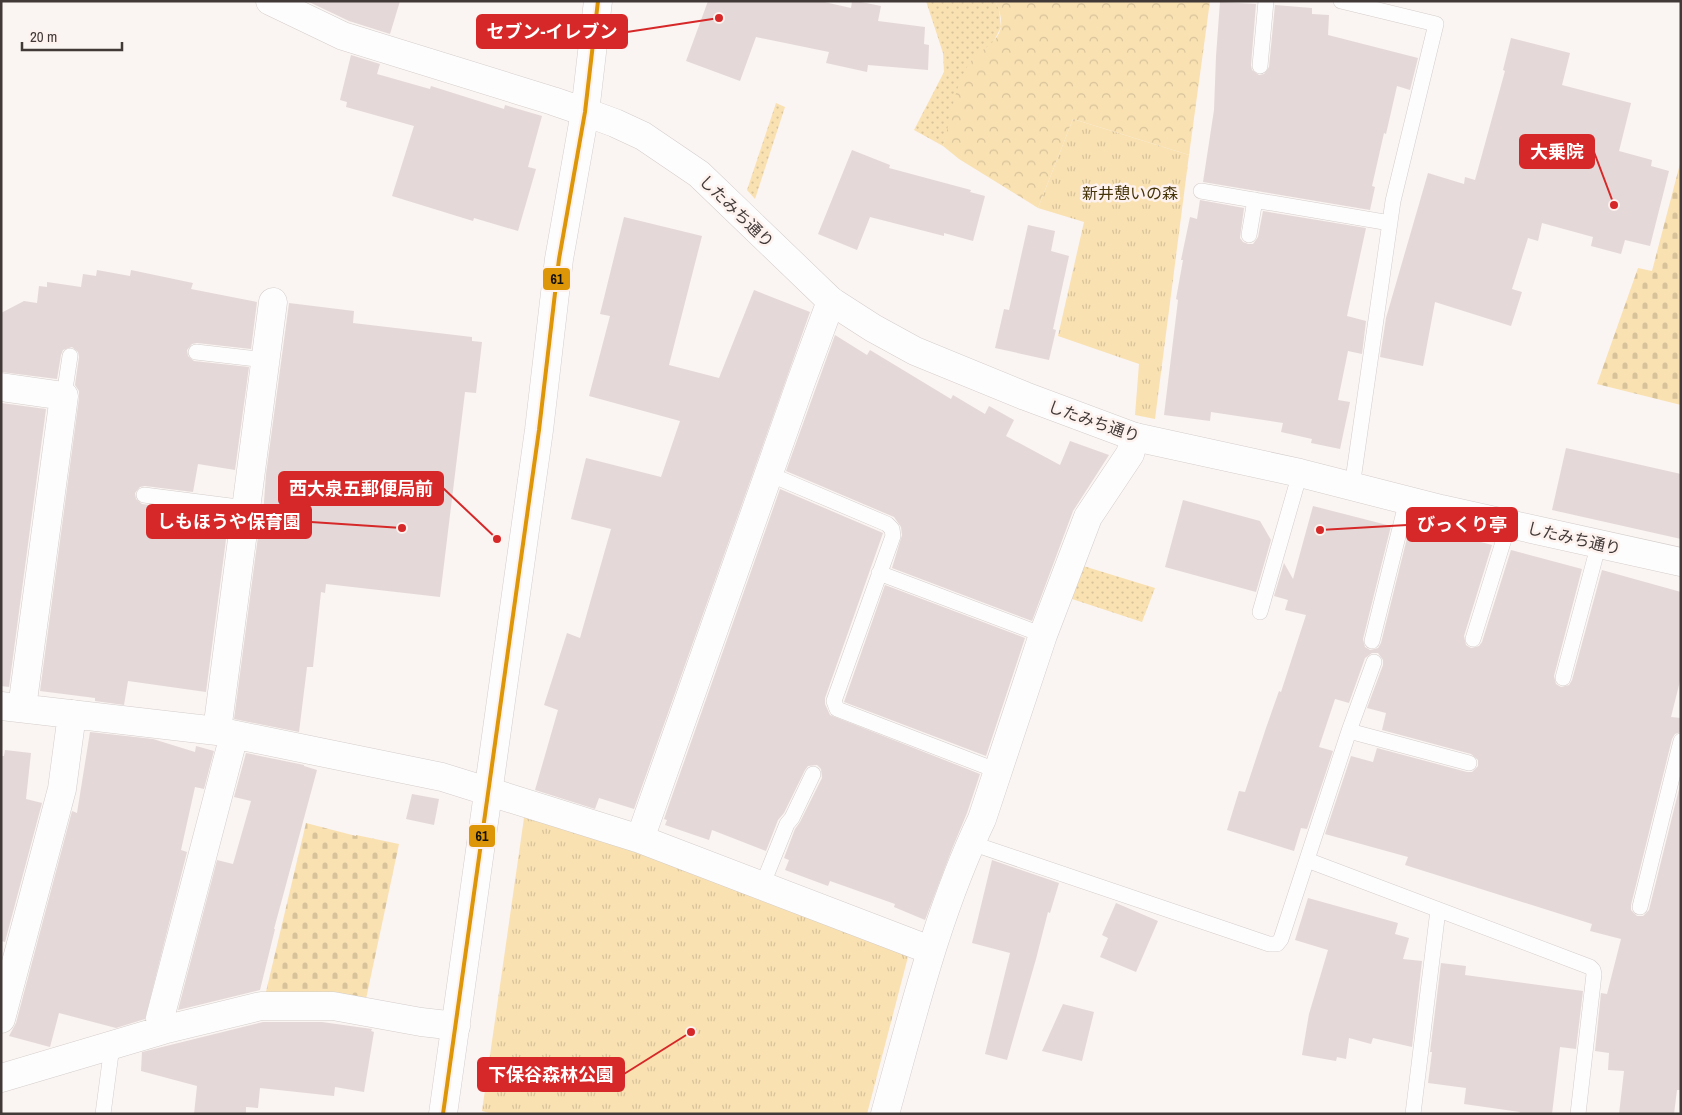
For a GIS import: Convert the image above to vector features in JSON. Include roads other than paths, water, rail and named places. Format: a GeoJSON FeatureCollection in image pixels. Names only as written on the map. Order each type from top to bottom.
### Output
{"type":"FeatureCollection","features":[{"type":"Feature","properties":{"kind":"street","name":"したみち通り"},"geometry":{"type":"LineString","coordinates":[[270,1],[343,36],[553,101],[615,123],[642,136],[699,174],[831,302],[915,351],[1025,396],[1135,437],[1300,473],[1407,500],[1681,562]]}},
{"type":"Feature","properties":{"kind":"street"},"geometry":{"type":"LineString","coordinates":[[443,1114],[539,430],[559,259],[585,112],[598,1]]}},
{"type":"Feature","properties":{"kind":"street"},"geometry":{"type":"LineString","coordinates":[[164,1030],[160,1018],[225,733],[246,508],[274,302]]}},
{"type":"Feature","properties":{"kind":"street"},"geometry":{"type":"LineString","coordinates":[[640,839],[831,302]]}},
{"type":"Feature","properties":{"kind":"street"},"geometry":{"type":"LineString","coordinates":[[1,387],[64,396],[12,707],[225,733],[442,777],[640,839],[930,950]]}},
{"type":"Feature","properties":{"kind":"street"},"geometry":{"type":"LineString","coordinates":[[885,1114],[930,950],[982,819],[1043,636],[1088,517],[1130,454],[1135,437]]}},
{"type":"Feature","properties":{"kind":"street"},"geometry":{"type":"LineString","coordinates":[[1,1018],[62,789],[72,714]]}},
{"type":"Feature","properties":{"kind":"street"},"geometry":{"type":"LineString","coordinates":[[1,1078],[164,1030],[261,1006],[333,1006],[421,1022],[456,1026]]}},
{"type":"Feature","properties":{"kind":"lane"},"geometry":{"type":"LineString","coordinates":[[1260,66],[1266,1]]}},
{"type":"Feature","properties":{"kind":"lane"},"geometry":{"type":"LineString","coordinates":[[1340,1],[1436,24],[1393,201],[1352,487]]}},
{"type":"Feature","properties":{"kind":"lane"},"geometry":{"type":"LineString","coordinates":[[1200,191],[1390,224]]}},
{"type":"Feature","properties":{"kind":"lane"},"geometry":{"type":"LineString","coordinates":[[1249,235],[1255,200]]}},
{"type":"Feature","properties":{"kind":"lane"},"geometry":{"type":"LineString","coordinates":[[196,352],[266,360]]}},
{"type":"Feature","properties":{"kind":"lane"},"geometry":{"type":"LineString","coordinates":[[64,396],[70,356]]}},
{"type":"Feature","properties":{"kind":"lane"},"geometry":{"type":"LineString","coordinates":[[1260,612],[1300,473]]}},
{"type":"Feature","properties":{"kind":"lane"},"geometry":{"type":"LineString","coordinates":[[769,474],[887,524],[892,529],[893,536],[834,701],[834,706],[837,709],[998,771]]}},
{"type":"Feature","properties":{"kind":"lane"},"geometry":{"type":"LineString","coordinates":[[144,495],[246,508]]}},
{"type":"Feature","properties":{"kind":"lane"},"geometry":{"type":"LineString","coordinates":[[1372,641],[1407,500]]}},
{"type":"Feature","properties":{"kind":"lane"},"geometry":{"type":"LineString","coordinates":[[1473,639],[1509,523]]}},
{"type":"Feature","properties":{"kind":"lane"},"geometry":{"type":"LineString","coordinates":[[1563,678],[1599,543]]}},
{"type":"Feature","properties":{"kind":"lane"},"geometry":{"type":"LineString","coordinates":[[879,573],[1043,636]]}},
{"type":"Feature","properties":{"kind":"lane"},"geometry":{"type":"LineString","coordinates":[[971,843],[1269,944],[1277,944],[1281,939],[1349,731],[1374,662]]}},
{"type":"Feature","properties":{"kind":"lane"},"geometry":{"type":"LineString","coordinates":[[1349,731],[1470,763]]}},
{"type":"Feature","properties":{"kind":"lane"},"geometry":{"type":"LineString","coordinates":[[1640,907],[1681,741]]}},
{"type":"Feature","properties":{"kind":"lane"},"geometry":{"type":"LineString","coordinates":[[762,886],[786,824],[792,818],[813,774]]}},
{"type":"Feature","properties":{"kind":"lane"},"geometry":{"type":"LineString","coordinates":[[1307,860],[1590,967],[1594,974],[1578,1114]]}},
{"type":"Feature","properties":{"kind":"lane"},"geometry":{"type":"LineString","coordinates":[[1413,1114],[1438,910]]}},
{"type":"Feature","properties":{"kind":"lane"},"geometry":{"type":"LineString","coordinates":[[103,1114],[112,1046]]}},
{"type":"Feature","properties":{"kind":"place","name":"セブン-イレブン"},"geometry":{"type":"Point","coordinates":[719,18]}},
{"type":"Feature","properties":{"kind":"place","name":"大乗院"},"geometry":{"type":"Point","coordinates":[1614,205]}},
{"type":"Feature","properties":{"kind":"place","name":"しもほうや保育園"},"geometry":{"type":"Point","coordinates":[402,528]}},
{"type":"Feature","properties":{"kind":"place","name":"びっくり亭"},"geometry":{"type":"Point","coordinates":[1320,530]}},
{"type":"Feature","properties":{"kind":"place","name":"西大泉五郵便局前"},"geometry":{"type":"Point","coordinates":[497,539]}},
{"type":"Feature","properties":{"kind":"place","name":"下保谷森林公園"},"geometry":{"type":"Point","coordinates":[691,1032]}},
{"type":"Feature","properties":{"kind":"park label","name":"新井憩いの森"},"geometry":{"type":"Point","coordinates":[1130,193]}}]}
